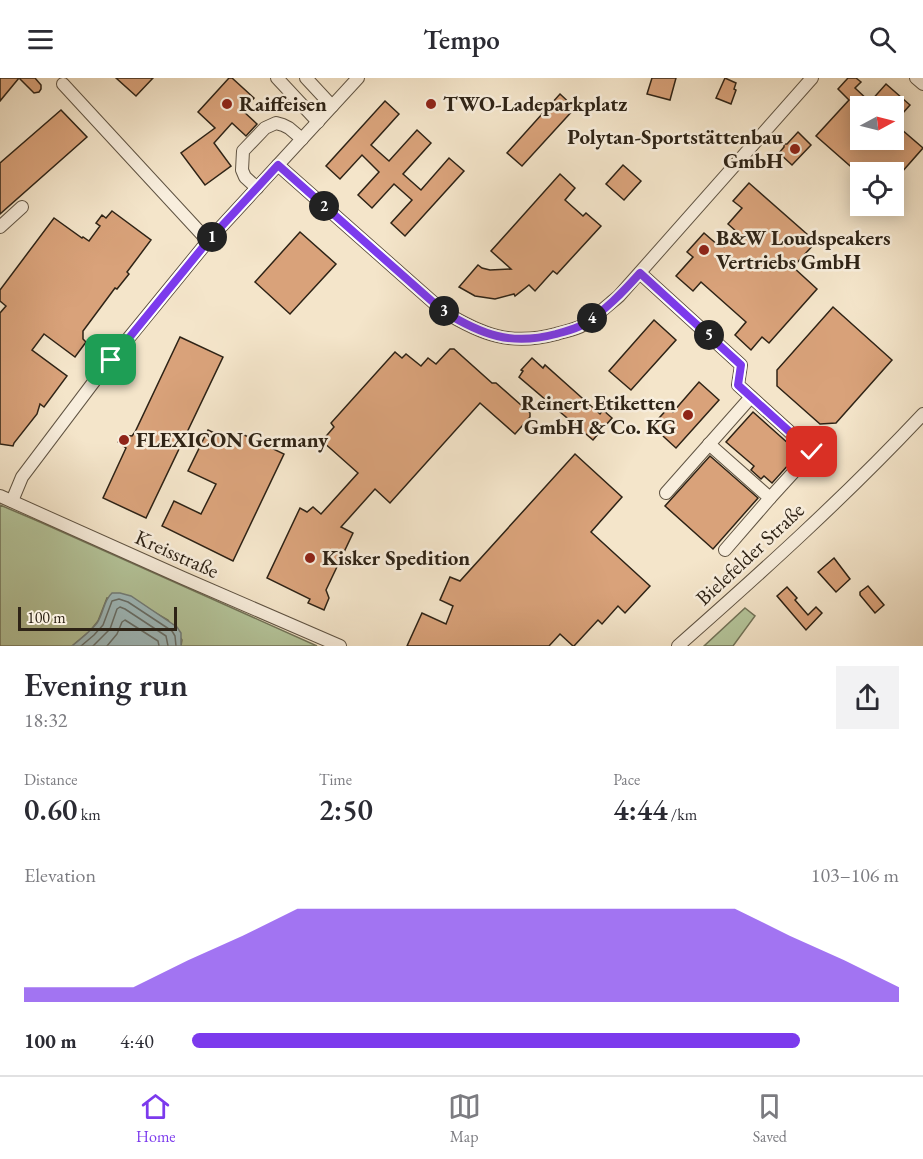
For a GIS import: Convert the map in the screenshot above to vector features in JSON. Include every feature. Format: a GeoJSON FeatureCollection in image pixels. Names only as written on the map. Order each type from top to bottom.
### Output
{"type":"FeatureCollection","features":[{"type":"Feature","properties":{"kind":"street"},"geometry":{"type":"LineString","coordinates":[[277,78],[318,122]]}},
{"type":"Feature","properties":{"kind":"street"},"geometry":{"type":"LineString","coordinates":[[306,78],[332,106]]}},
{"type":"Feature","properties":{"kind":"street"},"geometry":{"type":"LineString","coordinates":[[6,499],[105,368],[208,241],[358,78]]}},
{"type":"Feature","properties":{"kind":"street"},"geometry":{"type":"LineString","coordinates":[[278,165],[443,311],[491,336],[516,339],[543,337],[583,325],[619,297],[812,78]]}},
{"type":"Feature","properties":{"kind":"street"},"geometry":{"type":"LineString","coordinates":[[916,78],[923,84]]}},
{"type":"Feature","properties":{"kind":"street"},"geometry":{"type":"LineString","coordinates":[[63,84],[208,241]]}},
{"type":"Feature","properties":{"kind":"street"},"geometry":{"type":"LineString","coordinates":[[257,188],[245,177],[242,170],[243,151],[265,128],[276,123],[283,124],[302,139]]}},
{"type":"Feature","properties":{"kind":"street"},"geometry":{"type":"LineString","coordinates":[[0,227],[22,207]]}},
{"type":"Feature","properties":{"kind":"street"},"geometry":{"type":"LineString","coordinates":[[640,273],[741,365],[738,385],[812,452],[725,550]]}},
{"type":"Feature","properties":{"kind":"street"},"geometry":{"type":"LineString","coordinates":[[666,493],[751,397]]}},
{"type":"Feature","properties":{"kind":"street","name":"Bielefelder Straße"},"geometry":{"type":"LineString","coordinates":[[678,646],[792,543],[923,414]]}},
{"type":"Feature","properties":{"kind":"street"},"geometry":{"type":"LineString","coordinates":[[709,444],[770,498]]}},
{"type":"Feature","properties":{"kind":"street","name":"Kreisstraße"},"geometry":{"type":"LineString","coordinates":[[6,499],[340,646]]}},
{"type":"Feature","properties":{"kind":"green space"},"geometry":{"type":"Polygon","coordinates":[[[0,505],[317,646],[181,646],[182,640],[168,620],[147,608],[107,598],[98,621],[72,646],[0,646],[0,505]]]}},
{"type":"Feature","properties":{"kind":"green space"},"geometry":{"type":"Polygon","coordinates":[[[745,608],[755,616],[733,646],[704,646],[745,608]]]}},
{"type":"Feature","properties":{"kind":"water"},"geometry":{"type":"Polygon","coordinates":[[[112,593],[131,596],[177,627],[181,633],[181,646],[72,646],[97,623],[112,593]]]}},
{"type":"Feature","properties":{"kind":"building"},"geometry":{"type":"Polygon","coordinates":[[[0,78],[19,78],[0,101],[0,78]]]}},
{"type":"Feature","properties":{"kind":"building"},"geometry":{"type":"Polygon","coordinates":[[[19,78],[35,78],[41,85],[41,89],[34,93],[19,78]]]}},
{"type":"Feature","properties":{"kind":"building"},"geometry":{"type":"Polygon","coordinates":[[[116,78],[153,78],[136,96],[116,78]]]}},
{"type":"Feature","properties":{"kind":"building"},"geometry":{"type":"Polygon","coordinates":[[[229,78],[232,78],[254,98],[243,111],[257,124],[246,136],[232,123],[214,143],[231,166],[205,185],[181,153],[215,128],[198,112],[229,78]]]}},
{"type":"Feature","properties":{"kind":"building"},"geometry":{"type":"Polygon","coordinates":[[[652,78],[676,78],[670,100],[647,94],[652,78]]]}},
{"type":"Feature","properties":{"kind":"building"},"geometry":{"type":"Polygon","coordinates":[[[725,78],[736,83],[731,104],[716,98],[725,78]]]}},
{"type":"Feature","properties":{"kind":"building"},"geometry":{"type":"Polygon","coordinates":[[[848,78],[856,78],[861,82],[855,88],[864,96],[850,96],[850,150],[904,150],[904,132],[923,148],[904,170],[904,162],[850,162],[850,166],[816,136],[849,100],[838,89],[848,78]]]}},
{"type":"Feature","properties":{"kind":"building"},"geometry":{"type":"Polygon","coordinates":[[[886,84],[900,96],[875,96],[886,84]]]}},
{"type":"Feature","properties":{"kind":"building"},"geometry":{"type":"Polygon","coordinates":[[[560,94],[575,108],[522,166],[507,153],[560,94]]]}},
{"type":"Feature","properties":{"kind":"building"},"geometry":{"type":"Polygon","coordinates":[[[904,100],[910,105],[904,112],[904,100]]]}},
{"type":"Feature","properties":{"kind":"building"},"geometry":{"type":"Polygon","coordinates":[[[385,101],[399,114],[371,145],[389,161],[417,130],[431,143],[403,174],[421,190],[449,158],[464,171],[405,236],[391,223],[412,200],[394,184],[372,208],[358,195],[379,172],[362,155],[340,179],[326,166],[385,101]]]}},
{"type":"Feature","properties":{"kind":"building"},"geometry":{"type":"Polygon","coordinates":[[[61,110],[87,137],[0,214],[0,163],[61,110]]]}},
{"type":"Feature","properties":{"kind":"building"},"geometry":{"type":"Polygon","coordinates":[[[798,132],[811,145],[792,165],[779,153],[784,144],[787,144],[798,132]]]}},
{"type":"Feature","properties":{"kind":"building"},"geometry":{"type":"Polygon","coordinates":[[[623,165],[641,181],[624,200],[606,184],[623,165]]]}},
{"type":"Feature","properties":{"kind":"building"},"geometry":{"type":"Polygon","coordinates":[[[560,174],[575,188],[565,200],[583,216],[586,213],[601,226],[557,274],[553,271],[535,291],[529,285],[515,296],[514,294],[495,299],[475,296],[459,287],[478,265],[490,270],[511,269],[491,251],[560,174]]]}},
{"type":"Feature","properties":{"kind":"building"},"geometry":{"type":"Polygon","coordinates":[[[749,183],[816,242],[793,267],[817,289],[769,343],[762,337],[751,350],[735,335],[746,322],[701,282],[693,291],[676,276],[693,257],[687,252],[704,233],[719,246],[721,244],[724,247],[737,232],[728,224],[742,208],[733,201],[749,183]]]}},
{"type":"Feature","properties":{"kind":"building"},"geometry":{"type":"Polygon","coordinates":[[[112,211],[151,240],[127,272],[129,274],[117,289],[115,288],[83,331],[83,339],[86,342],[75,357],[44,334],[32,350],[67,376],[44,407],[40,404],[37,414],[13,446],[0,444],[0,313],[6,306],[0,301],[0,290],[54,218],[89,241],[100,226],[96,223],[102,215],[106,218],[112,211]]]}},
{"type":"Feature","properties":{"kind":"building"},"geometry":{"type":"Polygon","coordinates":[[[300,232],[336,264],[290,314],[255,282],[300,232]]]}},
{"type":"Feature","properties":{"kind":"building"},"geometry":{"type":"Polygon","coordinates":[[[833,307],[892,360],[836,423],[820,424],[777,386],[777,370],[833,307]]]}},
{"type":"Feature","properties":{"kind":"building"},"geometry":{"type":"Polygon","coordinates":[[[654,320],[676,340],[631,390],[609,371],[654,320]]]}},
{"type":"Feature","properties":{"kind":"building"},"geometry":{"type":"Polygon","coordinates":[[[180,337],[223,357],[146,518],[103,498],[126,448],[118,442],[123,435],[132,436],[135,432],[180,337]]]}},
{"type":"Feature","properties":{"kind":"building"},"geometry":{"type":"Polygon","coordinates":[[[450,349],[454,349],[492,383],[496,383],[530,413],[530,417],[515,434],[480,403],[390,503],[375,489],[341,527],[353,533],[326,590],[329,598],[324,610],[308,603],[310,599],[267,578],[300,508],[307,512],[313,507],[321,514],[358,473],[322,441],[334,427],[331,423],[395,352],[402,358],[406,354],[421,366],[428,358],[436,364],[450,349]]]}},
{"type":"Feature","properties":{"kind":"building"},"geometry":{"type":"Polygon","coordinates":[[[532,358],[543,368],[545,365],[600,414],[603,410],[612,418],[593,440],[519,377],[523,371],[521,370],[532,358]]]}},
{"type":"Feature","properties":{"kind":"building"},"geometry":{"type":"Polygon","coordinates":[[[699,382],[719,400],[676,448],[652,426],[669,407],[673,412],[699,382]]]}},
{"type":"Feature","properties":{"kind":"building"},"geometry":{"type":"Polygon","coordinates":[[[753,412],[799,453],[772,483],[764,476],[761,479],[751,470],[754,466],[726,442],[753,412]]]}},
{"type":"Feature","properties":{"kind":"building"},"geometry":{"type":"Polygon","coordinates":[[[208,430],[235,443],[240,433],[284,454],[233,561],[162,526],[174,501],[201,514],[216,484],[188,471],[208,430]]]}},
{"type":"Feature","properties":{"kind":"building"},"geometry":{"type":"Polygon","coordinates":[[[575,454],[622,497],[591,532],[650,586],[625,613],[618,606],[602,624],[598,620],[574,646],[560,634],[549,646],[407,646],[422,613],[446,624],[453,606],[440,600],[450,577],[460,581],[575,454]]]}},
{"type":"Feature","properties":{"kind":"building"},"geometry":{"type":"Polygon","coordinates":[[[710,456],[758,498],[713,549],[665,506],[710,456]]]}},
{"type":"Feature","properties":{"kind":"building"},"geometry":{"type":"Polygon","coordinates":[[[834,558],[850,579],[836,592],[818,572],[834,558]]]}},
{"type":"Feature","properties":{"kind":"building"},"geometry":{"type":"Polygon","coordinates":[[[868,586],[884,605],[875,613],[860,595],[860,592],[868,586]]]}},
{"type":"Feature","properties":{"kind":"building"},"geometry":{"type":"Polygon","coordinates":[[[787,587],[808,615],[816,607],[822,613],[806,630],[777,596],[787,587]]]}},
{"type":"Feature","properties":{"kind":"place","name":"Raiffeisen"},"geometry":{"type":"Point","coordinates":[227,104]}},
{"type":"Feature","properties":{"kind":"place","name":"TWO-Ladeparkplatz"},"geometry":{"type":"Point","coordinates":[431,104]}},
{"type":"Feature","properties":{"kind":"place","name":"Polytan-Sportstättenbau GmbH"},"geometry":{"type":"Point","coordinates":[795,149]}},
{"type":"Feature","properties":{"kind":"place","name":"B&W Loudspeakers Vertriebs GmbH"},"geometry":{"type":"Point","coordinates":[704,250]}},
{"type":"Feature","properties":{"kind":"place","name":"Reinert Etiketten GmbH & Co. KG"},"geometry":{"type":"Point","coordinates":[688,415]}},
{"type":"Feature","properties":{"kind":"place","name":"FLEXICON Germany"},"geometry":{"type":"Point","coordinates":[124,440]}},
{"type":"Feature","properties":{"kind":"place","name":"Kisker Spedition"},"geometry":{"type":"Point","coordinates":[310,558]}},
{"type":"Feature","properties":{"kind":"route"},"geometry":{"type":"LineString","coordinates":[[111,360],[208,241],[278,165],[443,311],[491,336],[516,339],[543,337],[583,325],[619,297],[640,273],[741,365],[738,385],[812,452]]}}]}
